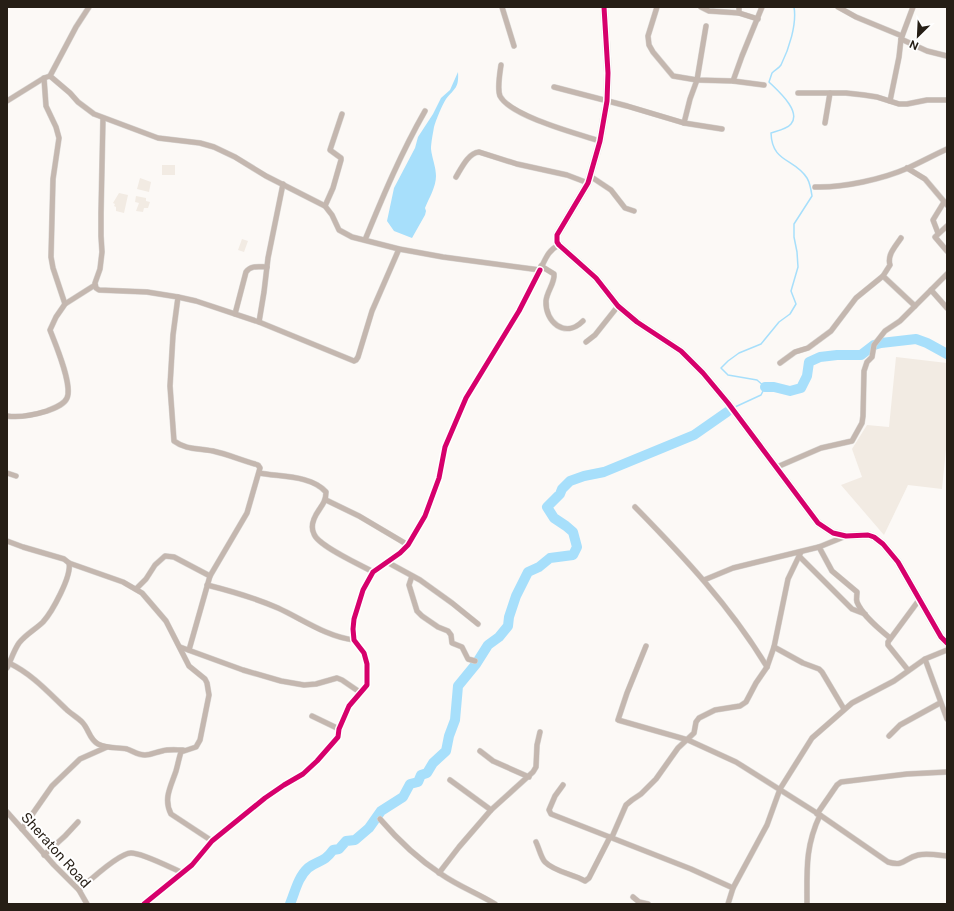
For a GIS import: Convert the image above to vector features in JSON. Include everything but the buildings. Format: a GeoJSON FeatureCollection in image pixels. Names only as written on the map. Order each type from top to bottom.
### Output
{"type":"FeatureCollection","features":[{"type":"Feature","properties":{"kind":"street"},"geometry":{"type":"LineString","coordinates":[[7,101],[44,78],[50,76],[76,27],[89,7]]}},
{"type":"Feature","properties":{"kind":"street"},"geometry":{"type":"LineString","coordinates":[[502,7],[514,46]]}},
{"type":"Feature","properties":{"kind":"street"},"geometry":{"type":"LineString","coordinates":[[604,7],[608,73],[607,101],[600,141],[588,183],[556,236],[558,245],[596,278],[618,306],[636,322],[681,351],[703,373],[728,403],[818,523],[833,533],[846,536],[868,535],[884,544],[898,562],[918,600],[941,637],[947,643]]}},
{"type":"Feature","properties":{"kind":"street"},"geometry":{"type":"LineString","coordinates":[[657,7],[648,36],[649,44],[653,52],[673,76],[697,80],[733,81],[764,85]]}},
{"type":"Feature","properties":{"kind":"street"},"geometry":{"type":"LineString","coordinates":[[701,7],[709,11],[739,13],[758,19]]}},
{"type":"Feature","properties":{"kind":"street"},"geometry":{"type":"LineString","coordinates":[[739,7],[739,13]]}},
{"type":"Feature","properties":{"kind":"street"},"geometry":{"type":"LineString","coordinates":[[733,81],[762,7]]}},
{"type":"Feature","properties":{"kind":"street"},"geometry":{"type":"LineString","coordinates":[[838,7],[928,51],[947,56]]}},
{"type":"Feature","properties":{"kind":"street"},"geometry":{"type":"LineString","coordinates":[[890,101],[900,57],[901,38],[913,7]]}},
{"type":"Feature","properties":{"kind":"street"},"geometry":{"type":"LineString","coordinates":[[684,123],[690,99],[697,80],[706,26]]}},
{"type":"Feature","properties":{"kind":"street"},"geometry":{"type":"LineString","coordinates":[[501,65],[499,93],[509,106],[524,114],[559,128],[600,141]]}},
{"type":"Feature","properties":{"kind":"street"},"geometry":{"type":"LineString","coordinates":[[50,76],[87,109],[103,118],[158,138],[200,143],[214,147],[235,157],[325,206],[332,215],[339,230],[352,237],[399,249],[450,258],[540,268],[554,274],[554,279],[546,301],[549,316],[552,321],[558,326],[567,330],[575,328],[583,321]]}},
{"type":"Feature","properties":{"kind":"street"},"geometry":{"type":"LineString","coordinates":[[44,78],[46,106],[56,127],[59,138],[53,179],[51,257],[57,282],[65,304]]}},
{"type":"Feature","properties":{"kind":"street"},"geometry":{"type":"LineString","coordinates":[[554,87],[684,123],[722,129]]}},
{"type":"Feature","properties":{"kind":"street"},"geometry":{"type":"LineString","coordinates":[[798,93],[864,95],[907,104],[927,100],[947,100]]}},
{"type":"Feature","properties":{"kind":"street"},"geometry":{"type":"LineString","coordinates":[[824,123],[830,93]]}},
{"type":"Feature","properties":{"kind":"street"},"geometry":{"type":"LineString","coordinates":[[365,240],[384,191],[425,111]]}},
{"type":"Feature","properties":{"kind":"street"},"geometry":{"type":"LineString","coordinates":[[325,206],[333,188],[341,160],[341,158],[332,152],[330,147],[342,114]]}},
{"type":"Feature","properties":{"kind":"street"},"geometry":{"type":"LineString","coordinates":[[7,416],[34,415],[61,405],[67,398],[69,390],[68,381],[50,330],[56,317],[65,304],[95,285],[100,269],[102,252],[101,213],[103,118]]}},
{"type":"Feature","properties":{"kind":"street"},"geometry":{"type":"LineString","coordinates":[[815,187],[827,188],[866,181],[907,168],[947,149]]}},
{"type":"Feature","properties":{"kind":"street"},"geometry":{"type":"LineString","coordinates":[[456,177],[469,158],[475,152],[479,152],[517,164],[567,175],[588,183]]}},
{"type":"Feature","properties":{"kind":"street"},"geometry":{"type":"LineString","coordinates":[[907,168],[925,179],[946,203],[933,220],[938,233]]}},
{"type":"Feature","properties":{"kind":"street"},"geometry":{"type":"LineString","coordinates":[[590,176],[611,190],[625,208],[634,211]]}},
{"type":"Feature","properties":{"kind":"street"},"geometry":{"type":"LineString","coordinates":[[259,322],[267,267],[283,184]]}},
{"type":"Feature","properties":{"kind":"street"},"geometry":{"type":"LineString","coordinates":[[947,226],[938,233],[936,238],[947,251]]}},
{"type":"Feature","properties":{"kind":"street"},"geometry":{"type":"LineString","coordinates":[[780,363],[795,352],[808,348],[831,331],[856,298],[883,276],[890,265],[890,256],[901,238]]}},
{"type":"Feature","properties":{"kind":"street"},"geometry":{"type":"LineString","coordinates":[[144,904],[192,865],[212,841],[265,798],[303,774],[318,761],[338,737],[339,729],[350,706],[367,685],[367,664],[364,653],[354,640],[354,619],[364,590],[373,572],[400,553],[408,545],[425,516],[439,478],[444,447],[466,398],[520,311],[548,253],[558,245]]}},
{"type":"Feature","properties":{"kind":"street"},"geometry":{"type":"LineString","coordinates":[[95,285],[99,290],[147,292],[196,301],[259,322],[350,361],[356,360],[364,340],[372,311],[399,249]]}},
{"type":"Feature","properties":{"kind":"street"},"geometry":{"type":"LineString","coordinates":[[235,314],[246,272],[254,267],[267,267]]}},
{"type":"Feature","properties":{"kind":"street"},"geometry":{"type":"LineString","coordinates":[[777,467],[822,448],[852,441],[862,423],[864,371],[872,357],[874,345],[886,331],[900,321],[947,274]]}},
{"type":"Feature","properties":{"kind":"street"},"geometry":{"type":"LineString","coordinates":[[883,276],[915,306]]}},
{"type":"Feature","properties":{"kind":"street"},"geometry":{"type":"LineString","coordinates":[[931,290],[947,308]]}},
{"type":"Feature","properties":{"kind":"street"},"geometry":{"type":"LineString","coordinates":[[178,297],[173,335],[170,386],[174,441],[180,446],[214,451],[258,465],[260,468],[247,513],[210,576],[189,650]]}},
{"type":"Feature","properties":{"kind":"street"},"geometry":{"type":"LineString","coordinates":[[586,342],[618,306]]}},
{"type":"Feature","properties":{"kind":"street"},"geometry":{"type":"LineString","coordinates":[[7,473],[16,476]]}},
{"type":"Feature","properties":{"kind":"street"},"geometry":{"type":"LineString","coordinates":[[259,473],[302,479],[321,486],[326,492],[326,500],[314,518],[312,528],[314,534],[318,540],[338,553],[373,572]]}},
{"type":"Feature","properties":{"kind":"street"},"geometry":{"type":"LineString","coordinates":[[326,500],[359,516],[408,545]]}},
{"type":"Feature","properties":{"kind":"street"},"geometry":{"type":"LineString","coordinates":[[636,507],[704,580],[743,630],[766,667]]}},
{"type":"Feature","properties":{"kind":"street"},"geometry":{"type":"LineString","coordinates":[[704,580],[734,568],[800,554],[846,536]]}},
{"type":"Feature","properties":{"kind":"street"},"geometry":{"type":"LineString","coordinates":[[7,541],[23,548],[64,559],[69,563],[110,577],[136,589],[147,598],[166,621],[189,666],[205,679],[209,688],[200,740],[196,747],[183,750],[163,750],[143,755],[126,749],[107,747],[94,742],[80,719],[67,710],[33,678],[20,668],[8,666],[19,643],[42,623],[48,615],[70,571],[69,563]]}},
{"type":"Feature","properties":{"kind":"street"},"geometry":{"type":"LineString","coordinates":[[819,547],[832,571],[857,592],[857,601],[865,614],[890,638]]}},
{"type":"Feature","properties":{"kind":"street"},"geometry":{"type":"LineString","coordinates":[[800,554],[852,609],[865,614]]}},
{"type":"Feature","properties":{"kind":"street"},"geometry":{"type":"LineString","coordinates":[[536,842],[545,862],[559,870],[585,881],[589,878],[626,805],[641,794],[656,779],[678,748],[694,733],[696,722],[705,714],[744,704],[766,667],[774,647],[788,579],[800,554]]}},
{"type":"Feature","properties":{"kind":"street"},"geometry":{"type":"LineString","coordinates":[[136,589],[146,579],[155,565],[165,556],[174,557],[210,576]]}},
{"type":"Feature","properties":{"kind":"street"},"geometry":{"type":"LineString","coordinates":[[387,562],[412,576],[452,603],[478,624]]}},
{"type":"Feature","properties":{"kind":"street"},"geometry":{"type":"LineString","coordinates":[[412,576],[409,582],[409,588],[419,614],[438,627],[448,631],[451,635],[452,643],[462,647],[465,650],[468,659],[476,661]]}},
{"type":"Feature","properties":{"kind":"street"},"geometry":{"type":"LineString","coordinates":[[207,585],[265,603],[330,633],[354,640]]}},
{"type":"Feature","properties":{"kind":"street"},"geometry":{"type":"LineString","coordinates":[[908,670],[888,646],[890,638],[918,600]]}},
{"type":"Feature","properties":{"kind":"street"},"geometry":{"type":"LineString","coordinates":[[646,646],[618,720],[688,740],[736,762],[819,814],[888,862],[901,864],[912,856],[920,854],[947,856]]}},
{"type":"Feature","properties":{"kind":"street"},"geometry":{"type":"LineString","coordinates":[[180,647],[243,670],[281,681],[304,685],[316,684],[337,678],[361,693]]}},
{"type":"Feature","properties":{"kind":"street"},"geometry":{"type":"LineString","coordinates":[[774,647],[819,669],[844,709]]}},
{"type":"Feature","properties":{"kind":"street"},"geometry":{"type":"LineString","coordinates":[[728,904],[733,888],[767,825],[780,789],[812,738],[852,703],[894,680],[925,660],[947,650]]}},
{"type":"Feature","properties":{"kind":"street"},"geometry":{"type":"LineString","coordinates":[[925,660],[947,719]]}},
{"type":"Feature","properties":{"kind":"street"},"geometry":{"type":"LineString","coordinates":[[889,736],[900,725],[940,703]]}},
{"type":"Feature","properties":{"kind":"street"},"geometry":{"type":"LineString","coordinates":[[312,716],[339,729]]}},
{"type":"Feature","properties":{"kind":"street"},"geometry":{"type":"LineString","coordinates":[[439,873],[491,810],[533,772],[536,767],[537,745],[540,732]]}},
{"type":"Feature","properties":{"kind":"street"},"geometry":{"type":"LineString","coordinates":[[22,829],[52,786],[80,759],[107,747]]}},
{"type":"Feature","properties":{"kind":"street"},"geometry":{"type":"LineString","coordinates":[[183,750],[180,754],[175,775],[169,789],[168,808],[170,814],[212,841]]}},
{"type":"Feature","properties":{"kind":"street"},"geometry":{"type":"LineString","coordinates":[[480,752],[493,761],[529,777]]}},
{"type":"Feature","properties":{"kind":"street"},"geometry":{"type":"LineString","coordinates":[[807,904],[807,864],[810,841],[819,814],[837,785],[841,782],[907,774],[947,772]]}},
{"type":"Feature","properties":{"kind":"street"},"geometry":{"type":"LineString","coordinates":[[450,780],[491,810]]}},
{"type":"Feature","properties":{"kind":"street"},"geometry":{"type":"LineString","coordinates":[[564,785],[554,796],[549,812],[563,819],[691,869],[733,888]]}},
{"type":"Feature","properties":{"kind":"street","name":"Sheraton Road"},"geometry":{"type":"LineString","coordinates":[[7,812],[44,855],[79,890],[87,904]]}},
{"type":"Feature","properties":{"kind":"street"},"geometry":{"type":"LineString","coordinates":[[380,819],[397,838],[424,862],[439,873],[495,904]]}},
{"type":"Feature","properties":{"kind":"street"},"geometry":{"type":"LineString","coordinates":[[44,855],[78,822]]}},
{"type":"Feature","properties":{"kind":"street"},"geometry":{"type":"LineString","coordinates":[[79,890],[124,854],[130,853],[140,855],[183,872]]}},
{"type":"Feature","properties":{"kind":"street"},"geometry":{"type":"LineString","coordinates":[[633,897],[639,902],[648,904]]}},
{"type":"Feature","properties":{"kind":"shaded area"},"geometry":{"type":"Polygon","coordinates":[[[162,165],[175,165],[175,175],[162,175],[162,165]]]}},
{"type":"Feature","properties":{"kind":"shaded area"},"geometry":{"type":"Polygon","coordinates":[[[140,178],[151,182],[149,192],[137,189],[140,178]]]}},
{"type":"Feature","properties":{"kind":"shaded area"},"geometry":{"type":"Polygon","coordinates":[[[119,193],[128,195],[124,213],[116,211],[116,207],[114,206],[115,204],[113,203],[119,193]]]}},
{"type":"Feature","properties":{"kind":"shaded area"},"geometry":{"type":"Polygon","coordinates":[[[136,196],[146,198],[146,201],[150,202],[148,208],[144,208],[143,212],[136,211],[139,203],[135,202],[136,196]]]}},
{"type":"Feature","properties":{"kind":"shaded area"},"geometry":{"type":"Polygon","coordinates":[[[242,239],[248,241],[244,252],[238,250],[242,239]]]}},
{"type":"Feature","properties":{"kind":"shaded area"},"geometry":{"type":"Polygon","coordinates":[[[896,357],[947,363],[947,439],[942,489],[908,485],[884,535],[841,485],[862,477],[852,449],[867,425],[889,427],[896,357]]]}},
{"type":"Feature","properties":{"kind":"water"},"geometry":{"type":"Polygon","coordinates":[[[458,72],[457,85],[444,102],[434,127],[431,149],[436,180],[425,208],[425,215],[412,238],[394,231],[387,221],[394,188],[415,148],[418,137],[433,114],[441,98],[450,90],[458,72]]]}},
{"type":"Feature","properties":{"kind":"waterway"},"geometry":{"type":"LineString","coordinates":[[735,407],[761,395],[765,387],[757,380],[728,375],[721,368],[739,353],[761,344],[779,322],[790,314],[796,304],[791,291],[798,267],[794,237],[794,224],[812,196],[807,178],[802,172],[779,155],[775,150],[772,143],[771,133],[787,127],[794,119],[791,107],[787,101],[769,82],[772,73],[781,65],[787,52],[793,29],[795,14],[794,7]]}},
{"type":"Feature","properties":{"kind":"waterway"},"geometry":{"type":"LineString","coordinates":[[765,387],[774,387],[790,391],[801,388],[807,376],[809,362],[820,357],[861,355],[874,345],[881,343],[916,339],[947,354]]}},
{"type":"Feature","properties":{"kind":"waterway"},"geometry":{"type":"LineString","coordinates":[[727,412],[731,409]]}},
{"type":"Feature","properties":{"kind":"waterway"},"geometry":{"type":"LineString","coordinates":[[290,904],[299,880],[308,868],[324,859],[333,850],[339,849],[346,841],[355,840],[369,828],[381,811],[403,797],[410,784],[418,782],[421,775],[427,773],[433,763],[446,751],[449,736],[455,720],[458,686],[476,664],[488,645],[499,637],[508,626],[509,617],[516,596],[528,572],[539,567],[550,558],[573,555],[577,547],[573,532],[554,518],[547,507],[560,494],[562,489],[570,481],[584,476],[604,472],[694,435],[727,412]]}},
{"type":"Feature","properties":{"kind":"cycle path"},"geometry":{"type":"LineString","coordinates":[[604,7],[608,73],[607,101],[600,141],[588,183],[557,235],[557,242],[596,278],[618,306],[637,322],[681,351],[703,373],[728,403],[818,523],[833,533],[846,536],[868,535],[874,537],[883,544],[898,562],[941,637],[947,643]]}},
{"type":"Feature","properties":{"kind":"cycle path"},"geometry":{"type":"LineString","coordinates":[[144,904],[192,865],[212,841],[265,798],[303,774],[317,761],[338,737],[339,729],[349,706],[367,685],[367,664],[364,653],[354,640],[353,629],[354,619],[363,590],[373,572],[400,553],[408,545],[425,516],[439,478],[445,447],[466,398],[519,311],[540,270]]}}]}
